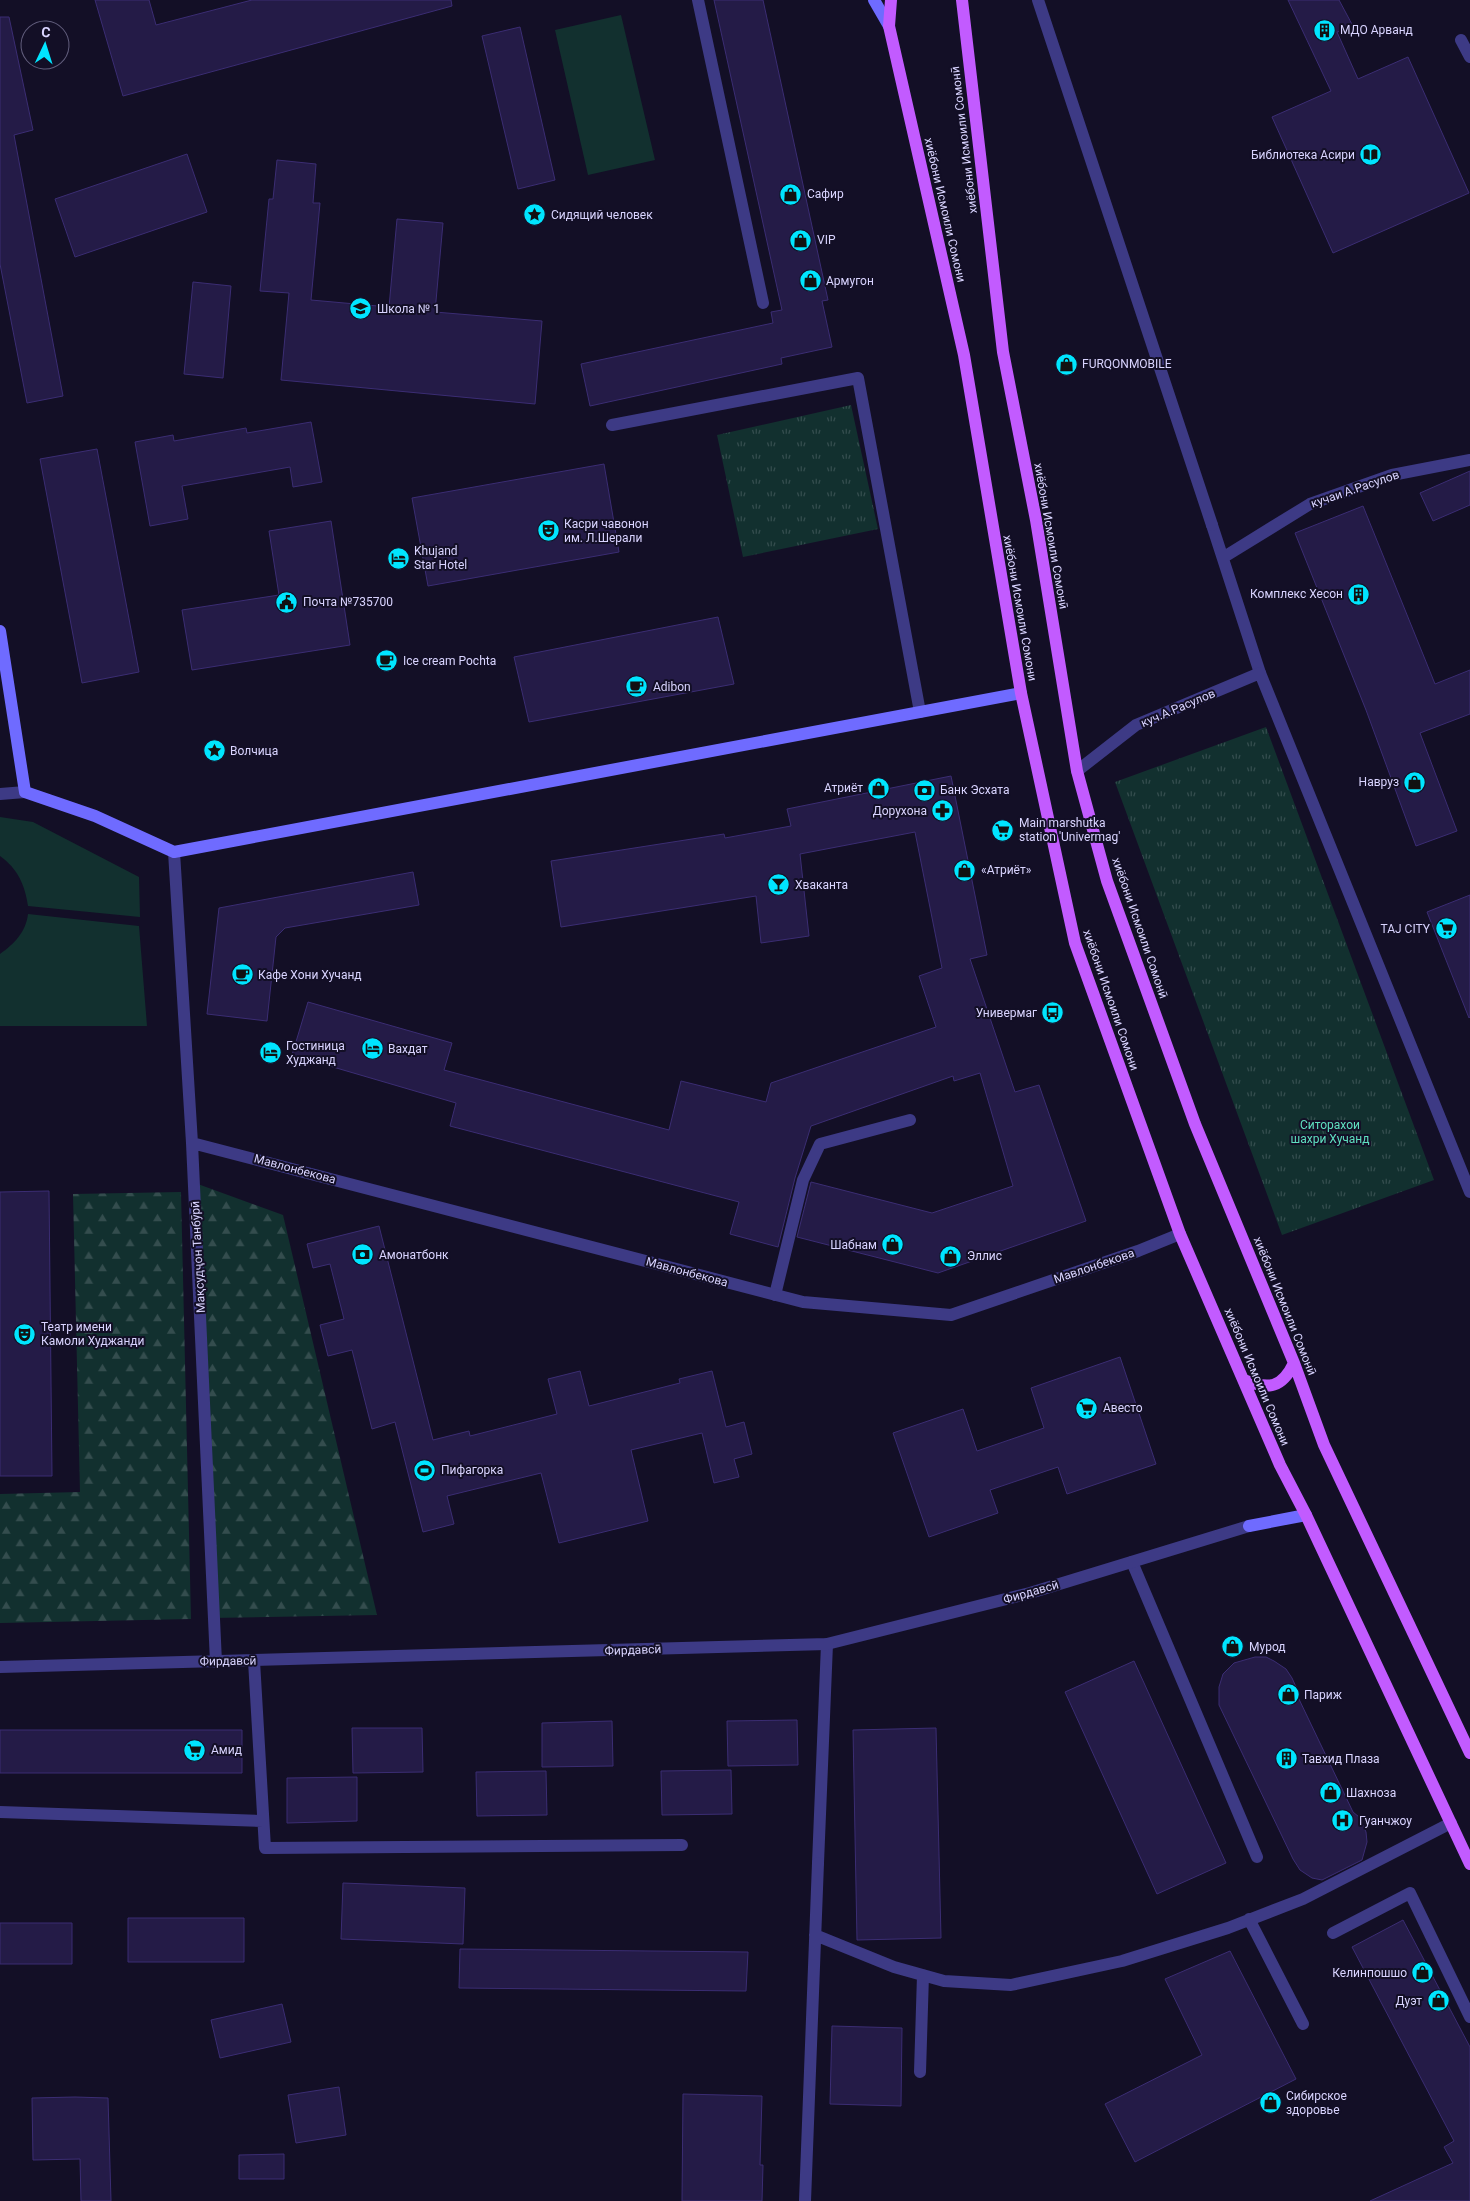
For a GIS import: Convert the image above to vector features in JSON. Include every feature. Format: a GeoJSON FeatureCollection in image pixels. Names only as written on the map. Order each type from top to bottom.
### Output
{"type":"FeatureCollection","features":[{"type":"Feature","properties":{"kind":"main road"},"geometry":{"type":"LineString","coordinates":[[874,0],[889,26]]}},
{"type":"Feature","properties":{"kind":"main road","name":"хиёбони Исмоили Сомони"},"geometry":{"type":"LineString","coordinates":[[891,0],[889,26],[964,355],[1021,693],[1076,943],[1180,1234],[1280,1465],[1306,1515],[1470,1864]]}},
{"type":"Feature","properties":{"kind":"main road","name":"хиёбони Исмоили Сомонӣ"},"geometry":{"type":"LineString","coordinates":[[962,0],[1002,352],[1036,520],[1077,771],[1107,882],[1195,1124],[1294,1363],[1324,1445],[1470,1753]]}},
{"type":"Feature","properties":{"kind":"main road"},"geometry":{"type":"LineString","coordinates":[[0,631],[25,792],[95,816],[174,852],[1021,693]]}},
{"type":"Feature","properties":{"kind":"main road"},"geometry":{"type":"LineString","coordinates":[[1244,1380],[1260,1386],[1276,1384],[1283,1380],[1294,1363]]}},
{"type":"Feature","properties":{"kind":"main road"},"geometry":{"type":"LineString","coordinates":[[1249,1526],[1306,1515]]}},
{"type":"Feature","properties":{"kind":"street"},"geometry":{"type":"LineString","coordinates":[[698,0],[763,303]]}},
{"type":"Feature","properties":{"kind":"street"},"geometry":{"type":"LineString","coordinates":[[1038,0],[1224,557],[1260,673],[1470,1192]]}},
{"type":"Feature","properties":{"kind":"street"},"geometry":{"type":"LineString","coordinates":[[1461,40],[1470,57]]}},
{"type":"Feature","properties":{"kind":"street"},"geometry":{"type":"LineString","coordinates":[[612,425],[858,378],[920,712]]}},
{"type":"Feature","properties":{"kind":"street","name":"кучаи А.Расулов"},"geometry":{"type":"LineString","coordinates":[[1224,557],[1310,504],[1392,475],[1470,460]]}},
{"type":"Feature","properties":{"kind":"street","name":"куч.А.Расулов"},"geometry":{"type":"LineString","coordinates":[[1077,771],[1136,725],[1260,673]]}},
{"type":"Feature","properties":{"kind":"street"},"geometry":{"type":"LineString","coordinates":[[0,794],[25,792]]}},
{"type":"Feature","properties":{"kind":"street","name":"Мақсудҷон Танбӯрӣ"},"geometry":{"type":"LineString","coordinates":[[174,852],[192,1143],[216,1662]]}},
{"type":"Feature","properties":{"kind":"street"},"geometry":{"type":"LineString","coordinates":[[775,1295],[803,1180],[820,1144],[910,1120]]}},
{"type":"Feature","properties":{"kind":"street","name":"Мавлонбекова"},"geometry":{"type":"LineString","coordinates":[[192,1143],[803,1302],[951,1315],[1138,1251],[1180,1234]]}},
{"type":"Feature","properties":{"kind":"street","name":"Фирдавсӣ"},"geometry":{"type":"LineString","coordinates":[[0,1667],[827,1644],[1030,1593],[1249,1526]]}},
{"type":"Feature","properties":{"kind":"street"},"geometry":{"type":"LineString","coordinates":[[1132,1562],[1257,1857]]}},
{"type":"Feature","properties":{"kind":"street"},"geometry":{"type":"LineString","coordinates":[[805,2201],[827,1644]]}},
{"type":"Feature","properties":{"kind":"street"},"geometry":{"type":"LineString","coordinates":[[254,1661],[265,1848],[682,1845]]}},
{"type":"Feature","properties":{"kind":"street"},"geometry":{"type":"LineString","coordinates":[[0,1812],[263,1821]]}},
{"type":"Feature","properties":{"kind":"street"},"geometry":{"type":"LineString","coordinates":[[815,1936],[894,1967],[944,1981],[1011,1985],[1122,1961],[1249,1919],[1303,1899],[1451,1823]]}},
{"type":"Feature","properties":{"kind":"street"},"geometry":{"type":"LineString","coordinates":[[1333,1933],[1410,1893],[1470,2017]]}},
{"type":"Feature","properties":{"kind":"street"},"geometry":{"type":"LineString","coordinates":[[1249,1919],[1302,2024]]}},
{"type":"Feature","properties":{"kind":"street"},"geometry":{"type":"LineString","coordinates":[[920,2072],[923,1975]]}},
{"type":"Feature","properties":{"kind":"green space"},"geometry":{"type":"Polygon","coordinates":[[[621,15],[655,160],[588,175],[555,30],[621,15]]]}},
{"type":"Feature","properties":{"kind":"green space"},"geometry":{"type":"Polygon","coordinates":[[[851,405],[878,529],[743,557],[717,435],[851,405]]]}},
{"type":"Feature","properties":{"kind":"green space","name":"Ситорахои шахри Хучанд"},"geometry":{"type":"Polygon","coordinates":[[[1266,727],[1434,1180],[1282,1235],[1115,782],[1266,727]]]}},
{"type":"Feature","properties":{"kind":"green space"},"geometry":{"type":"Polygon","coordinates":[[[0,817],[33,822],[139,877],[140,917],[28,906],[20,878],[12,866],[0,856],[0,817]]]}},
{"type":"Feature","properties":{"kind":"green space"},"geometry":{"type":"Polygon","coordinates":[[[28,914],[139,926],[147,1026],[0,1026],[0,954],[22,932],[28,914]]]}},
{"type":"Feature","properties":{"kind":"green space"},"geometry":{"type":"Polygon","coordinates":[[[195,1183],[283,1215],[377,1615],[209,1618],[195,1183]]]}},
{"type":"Feature","properties":{"kind":"green space"},"geometry":{"type":"Polygon","coordinates":[[[181,1192],[191,1619],[0,1623],[0,1494],[80,1492],[73,1194],[181,1192]]]}},
{"type":"Feature","properties":{"kind":"building"},"geometry":{"type":"Polygon","coordinates":[[[95,0],[149,0],[156,25],[252,0],[451,0],[452,6],[123,96],[95,0]]]}},
{"type":"Feature","properties":{"kind":"building"},"geometry":{"type":"Polygon","coordinates":[[[714,0],[763,0],[828,300],[822,301],[832,347],[781,358],[782,364],[590,406],[581,364],[773,323],[771,312],[782,310],[714,0]]]}},
{"type":"Feature","properties":{"kind":"building","name":"Библиотека Асири"},"geometry":{"type":"Polygon","coordinates":[[[1288,0],[1339,0],[1354,28],[1337,32],[1358,79],[1408,57],[1469,193],[1333,253],[1272,117],[1331,91],[1288,0]]]}},
{"type":"Feature","properties":{"kind":"building"},"geometry":{"type":"Polygon","coordinates":[[[0,17],[9,17],[33,130],[14,135],[63,396],[27,403],[0,264],[0,17]]]}},
{"type":"Feature","properties":{"kind":"building"},"geometry":{"type":"Polygon","coordinates":[[[520,27],[555,180],[518,189],[482,36],[520,27]]]}},
{"type":"Feature","properties":{"kind":"building"},"geometry":{"type":"Polygon","coordinates":[[[187,154],[207,212],[75,257],[55,199],[187,154]]]}},
{"type":"Feature","properties":{"kind":"building","name":"Школа № 1"},"geometry":{"type":"Polygon","coordinates":[[[277,160],[316,164],[313,203],[320,203],[311,300],[389,307],[397,219],[443,223],[435,312],[542,321],[535,404],[281,380],[289,293],[260,291],[269,199],[273,199],[277,160]]]}},
{"type":"Feature","properties":{"kind":"building"},"geometry":{"type":"Polygon","coordinates":[[[193,282],[231,286],[223,378],[184,374],[193,282]]]}},
{"type":"Feature","properties":{"kind":"building"},"geometry":{"type":"Polygon","coordinates":[[[311,422],[322,482],[293,487],[290,467],[182,486],[188,519],[150,526],[135,442],[173,435],[174,441],[246,428],[247,433],[311,422]]]}},
{"type":"Feature","properties":{"kind":"building"},"geometry":{"type":"Polygon","coordinates":[[[97,449],[139,672],[82,683],[40,459],[97,449]]]}},
{"type":"Feature","properties":{"kind":"building"},"geometry":{"type":"Polygon","coordinates":[[[604,464],[619,552],[428,586],[412,498],[604,464]]]}},
{"type":"Feature","properties":{"kind":"building"},"geometry":{"type":"Polygon","coordinates":[[[1470,471],[1470,505],[1433,521],[1420,493],[1470,471]]]}},
{"type":"Feature","properties":{"kind":"building"},"geometry":{"type":"Polygon","coordinates":[[[1363,506],[1435,684],[1470,670],[1470,714],[1420,733],[1457,831],[1416,846],[1366,710],[1295,533],[1363,506]]]}},
{"type":"Feature","properties":{"kind":"building","name":"Почта №735700"},"geometry":{"type":"Polygon","coordinates":[[[331,521],[350,645],[192,670],[182,610],[279,595],[269,531],[331,521]]]}},
{"type":"Feature","properties":{"kind":"building"},"geometry":{"type":"Polygon","coordinates":[[[718,617],[734,684],[529,722],[514,657],[718,617]]]}},
{"type":"Feature","properties":{"kind":"building"},"geometry":{"type":"Polygon","coordinates":[[[951,776],[987,955],[970,959],[1015,1092],[1039,1085],[1086,1221],[938,1273],[797,1237],[811,1182],[932,1213],[1013,1186],[980,1073],[954,1081],[953,1076],[811,1126],[795,1178],[778,1247],[730,1234],[739,1202],[450,1126],[456,1103],[292,1055],[308,1002],[452,1043],[444,1070],[669,1130],[681,1081],[766,1102],[771,1083],[936,1027],[919,976],[942,968],[915,832],[800,854],[809,936],[761,943],[756,896],[561,927],[551,861],[724,834],[725,838],[791,826],[787,809],[951,776]]]}},
{"type":"Feature","properties":{"kind":"building","name":"Кафе Хони Хучанд"},"geometry":{"type":"Polygon","coordinates":[[[413,872],[419,905],[285,928],[276,937],[267,1021],[207,1014],[219,908],[413,872]]]}},
{"type":"Feature","properties":{"kind":"building"},"geometry":{"type":"Polygon","coordinates":[[[1470,895],[1470,1017],[1469,1018],[1427,912],[1470,895]]]}},
{"type":"Feature","properties":{"kind":"building","name":"Театр имени Камоли Худжанди"},"geometry":{"type":"Polygon","coordinates":[[[49,1191],[52,1476],[0,1476],[0,1192],[49,1191]]]}},
{"type":"Feature","properties":{"kind":"building"},"geometry":{"type":"Polygon","coordinates":[[[379,1226],[433,1440],[469,1431],[470,1436],[557,1414],[548,1379],[580,1371],[589,1406],[680,1383],[679,1379],[712,1371],[726,1427],[744,1422],[752,1454],[734,1459],[739,1477],[714,1483],[702,1433],[631,1450],[648,1521],[559,1543],[541,1473],[447,1496],[454,1524],[423,1532],[395,1422],[372,1429],[352,1350],[328,1356],[320,1325],[344,1319],[330,1264],[313,1268],[307,1244],[379,1226]]]}},
{"type":"Feature","properties":{"kind":"building"},"geometry":{"type":"Polygon","coordinates":[[[1120,1357],[1156,1464],[1067,1494],[1058,1467],[990,1490],[998,1513],[929,1537],[893,1433],[963,1409],[977,1451],[1044,1428],[1031,1388],[1120,1357]]]}},
{"type":"Feature","properties":{"kind":"building","name":"Тавхид Плаза"},"geometry":{"type":"Polygon","coordinates":[[[1255,1657],[1266,1657],[1274,1661],[1286,1669],[1292,1678],[1297,1695],[1353,1812],[1359,1817],[1366,1832],[1367,1842],[1362,1860],[1322,1880],[1312,1878],[1300,1870],[1293,1859],[1219,1705],[1219,1687],[1223,1674],[1234,1663],[1255,1657]]]}},
{"type":"Feature","properties":{"kind":"building"},"geometry":{"type":"Polygon","coordinates":[[[1134,1661],[1226,1863],[1157,1894],[1065,1692],[1134,1661]]]}},
{"type":"Feature","properties":{"kind":"building"},"geometry":{"type":"Polygon","coordinates":[[[797,1720],[798,1765],[728,1766],[727,1721],[797,1720]]]}},
{"type":"Feature","properties":{"kind":"building"},"geometry":{"type":"Polygon","coordinates":[[[612,1721],[613,1766],[542,1767],[542,1723],[612,1721]]]}},
{"type":"Feature","properties":{"kind":"building"},"geometry":{"type":"Polygon","coordinates":[[[352,1728],[422,1728],[423,1772],[353,1773],[352,1728]]]}},
{"type":"Feature","properties":{"kind":"building"},"geometry":{"type":"Polygon","coordinates":[[[936,1728],[941,1938],[857,1940],[853,1730],[936,1728]]]}},
{"type":"Feature","properties":{"kind":"building"},"geometry":{"type":"Polygon","coordinates":[[[0,1730],[242,1730],[242,1773],[0,1773],[0,1730]]]}},
{"type":"Feature","properties":{"kind":"building"},"geometry":{"type":"Polygon","coordinates":[[[731,1770],[732,1814],[662,1815],[661,1771],[731,1770]]]}},
{"type":"Feature","properties":{"kind":"building"},"geometry":{"type":"Polygon","coordinates":[[[546,1771],[547,1815],[477,1816],[476,1772],[546,1771]]]}},
{"type":"Feature","properties":{"kind":"building"},"geometry":{"type":"Polygon","coordinates":[[[357,1777],[357,1821],[287,1823],[287,1778],[357,1777]]]}},
{"type":"Feature","properties":{"kind":"building"},"geometry":{"type":"Polygon","coordinates":[[[343,1883],[465,1888],[463,1944],[341,1939],[343,1883]]]}},
{"type":"Feature","properties":{"kind":"building"},"geometry":{"type":"Polygon","coordinates":[[[128,1918],[244,1918],[244,1962],[128,1962],[128,1918]]]}},
{"type":"Feature","properties":{"kind":"building"},"geometry":{"type":"Polygon","coordinates":[[[1403,1920],[1470,2047],[1470,2201],[1370,2201],[1453,2163],[1444,2147],[1454,2141],[1352,1947],[1403,1920]]]}},
{"type":"Feature","properties":{"kind":"building"},"geometry":{"type":"Polygon","coordinates":[[[0,1923],[72,1923],[72,1964],[0,1964],[0,1923]]]}},
{"type":"Feature","properties":{"kind":"building"},"geometry":{"type":"Polygon","coordinates":[[[460,1949],[748,1952],[746,1991],[459,1988],[460,1949]]]}},
{"type":"Feature","properties":{"kind":"building"},"geometry":{"type":"Polygon","coordinates":[[[1230,1951],[1296,2079],[1135,2162],[1105,2104],[1202,2055],[1165,1979],[1230,1951]]]}},
{"type":"Feature","properties":{"kind":"building"},"geometry":{"type":"Polygon","coordinates":[[[282,2004],[291,2042],[220,2058],[211,2020],[282,2004]]]}},
{"type":"Feature","properties":{"kind":"building"},"geometry":{"type":"Polygon","coordinates":[[[832,2026],[902,2028],[901,2106],[830,2104],[832,2026]]]}},
{"type":"Feature","properties":{"kind":"building"},"geometry":{"type":"Polygon","coordinates":[[[339,2087],[346,2135],[296,2143],[288,2095],[339,2087]]]}},
{"type":"Feature","properties":{"kind":"building"},"geometry":{"type":"Polygon","coordinates":[[[683,2094],[762,2096],[760,2165],[763,2165],[762,2201],[682,2201],[683,2094]]]}},
{"type":"Feature","properties":{"kind":"building"},"geometry":{"type":"Polygon","coordinates":[[[32,2098],[108,2098],[111,2201],[81,2201],[80,2159],[33,2160],[32,2098]]]}},
{"type":"Feature","properties":{"kind":"building"},"geometry":{"type":"Polygon","coordinates":[[[284,2154],[284,2179],[239,2179],[239,2155],[284,2154]]]}},
{"type":"Feature","properties":{"kind":"place","name":"МДО Арванд"},"geometry":{"type":"Point","coordinates":[1324,30]}},
{"type":"Feature","properties":{"kind":"place","name":"Библиотека Асири"},"geometry":{"type":"Point","coordinates":[1371,155]}},
{"type":"Feature","properties":{"kind":"place","name":"Сафир"},"geometry":{"type":"Point","coordinates":[791,194]}},
{"type":"Feature","properties":{"kind":"place","name":"Сидящий человек"},"geometry":{"type":"Point","coordinates":[535,215]}},
{"type":"Feature","properties":{"kind":"place","name":"VIP"},"geometry":{"type":"Point","coordinates":[801,240]}},
{"type":"Feature","properties":{"kind":"place","name":"Армугон"},"geometry":{"type":"Point","coordinates":[810,281]}},
{"type":"Feature","properties":{"kind":"place","name":"Школа № 1"},"geometry":{"type":"Point","coordinates":[361,309]}},
{"type":"Feature","properties":{"kind":"place","name":"FURQONMOBILE"},"geometry":{"type":"Point","coordinates":[1066,364]}},
{"type":"Feature","properties":{"kind":"place","name":"Касри чавонон им. Л.Шерали"},"geometry":{"type":"Point","coordinates":[548,531]}},
{"type":"Feature","properties":{"kind":"place","name":"Khujand Star Hotel"},"geometry":{"type":"Point","coordinates":[398,558]}},
{"type":"Feature","properties":{"kind":"place","name":"Комплекс Хесон"},"geometry":{"type":"Point","coordinates":[1359,594]}},
{"type":"Feature","properties":{"kind":"place","name":"Почта №735700"},"geometry":{"type":"Point","coordinates":[287,602]}},
{"type":"Feature","properties":{"kind":"place","name":"Ice cream Pochta"},"geometry":{"type":"Point","coordinates":[387,661]}},
{"type":"Feature","properties":{"kind":"place","name":"Adibon"},"geometry":{"type":"Point","coordinates":[637,687]}},
{"type":"Feature","properties":{"kind":"place","name":"Волчица"},"geometry":{"type":"Point","coordinates":[214,751]}},
{"type":"Feature","properties":{"kind":"place","name":"Навруз"},"geometry":{"type":"Point","coordinates":[1415,782]}},
{"type":"Feature","properties":{"kind":"place","name":"Атриёт"},"geometry":{"type":"Point","coordinates":[879,788]}},
{"type":"Feature","properties":{"kind":"place","name":"Банк Эсхата"},"geometry":{"type":"Point","coordinates":[924,790]}},
{"type":"Feature","properties":{"kind":"place","name":"Дорухона"},"geometry":{"type":"Point","coordinates":[943,811]}},
{"type":"Feature","properties":{"kind":"place","name":"Main marshutka station 'Univermag'"},"geometry":{"type":"Point","coordinates":[1003,830]}},
{"type":"Feature","properties":{"kind":"place","name":"«Атриёт»"},"geometry":{"type":"Point","coordinates":[965,870]}},
{"type":"Feature","properties":{"kind":"place","name":"Хваканта"},"geometry":{"type":"Point","coordinates":[779,885]}},
{"type":"Feature","properties":{"kind":"place","name":"TAJ CITY"},"geometry":{"type":"Point","coordinates":[1446,929]}},
{"type":"Feature","properties":{"kind":"place","name":"Кафе Хони Хучанд"},"geometry":{"type":"Point","coordinates":[242,975]}},
{"type":"Feature","properties":{"kind":"place","name":"Универмаг"},"geometry":{"type":"Point","coordinates":[1053,1013]}},
{"type":"Feature","properties":{"kind":"place","name":"Вахдат"},"geometry":{"type":"Point","coordinates":[372,1049]}},
{"type":"Feature","properties":{"kind":"place","name":"Гостиница Худжанд"},"geometry":{"type":"Point","coordinates":[270,1053]}},
{"type":"Feature","properties":{"kind":"place","name":"Шабнам"},"geometry":{"type":"Point","coordinates":[893,1245]}},
{"type":"Feature","properties":{"kind":"place","name":"Амонатбонк"},"geometry":{"type":"Point","coordinates":[363,1255]}},
{"type":"Feature","properties":{"kind":"place","name":"Эллис"},"geometry":{"type":"Point","coordinates":[951,1256]}},
{"type":"Feature","properties":{"kind":"place","name":"Театр имени Камоли Худжанди"},"geometry":{"type":"Point","coordinates":[25,1334]}},
{"type":"Feature","properties":{"kind":"place","name":"Авесто"},"geometry":{"type":"Point","coordinates":[1087,1408]}},
{"type":"Feature","properties":{"kind":"place","name":"Пифагорка"},"geometry":{"type":"Point","coordinates":[425,1470]}},
{"type":"Feature","properties":{"kind":"place","name":"Мурод"},"geometry":{"type":"Point","coordinates":[1233,1647]}},
{"type":"Feature","properties":{"kind":"place","name":"Париж"},"geometry":{"type":"Point","coordinates":[1288,1695]}},
{"type":"Feature","properties":{"kind":"place","name":"Амид"},"geometry":{"type":"Point","coordinates":[195,1750]}},
{"type":"Feature","properties":{"kind":"place","name":"Тавхид Плаза"},"geometry":{"type":"Point","coordinates":[1286,1759]}},
{"type":"Feature","properties":{"kind":"place","name":"Шахноза"},"geometry":{"type":"Point","coordinates":[1330,1793]}},
{"type":"Feature","properties":{"kind":"place","name":"Гуанчжоу"},"geometry":{"type":"Point","coordinates":[1343,1821]}},
{"type":"Feature","properties":{"kind":"place","name":"Келинпошшо"},"geometry":{"type":"Point","coordinates":[1423,1973]}},
{"type":"Feature","properties":{"kind":"place","name":"Дуэт"},"geometry":{"type":"Point","coordinates":[1438,2001]}},
{"type":"Feature","properties":{"kind":"place","name":"Сибирское здоровье"},"geometry":{"type":"Point","coordinates":[1270,2103]}}]}
